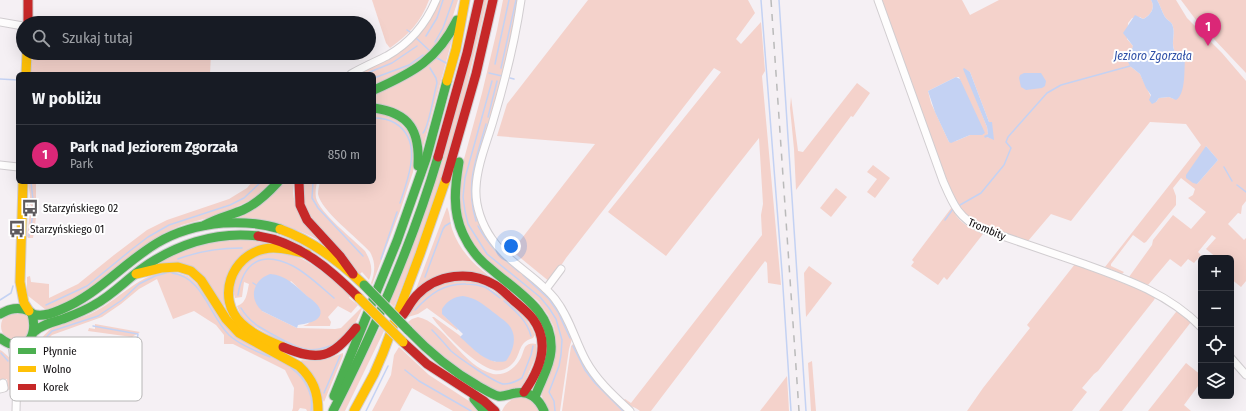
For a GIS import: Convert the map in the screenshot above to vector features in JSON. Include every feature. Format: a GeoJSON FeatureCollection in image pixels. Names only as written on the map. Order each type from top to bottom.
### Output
{"type":"FeatureCollection","features":[{"type":"Feature","properties":{"kind":"main road"},"geometry":{"type":"LineString","coordinates":[[28,0],[28,16]]}},
{"type":"Feature","properties":{"kind":"main road"},"geometry":{"type":"LineString","coordinates":[[376,89],[411,73],[435,54],[451,32],[465,0]]}},
{"type":"Feature","properties":{"kind":"main road"},"geometry":{"type":"LineString","coordinates":[[330,411],[336,390],[397,241],[434,132],[450,74],[465,0]]}},
{"type":"Feature","properties":{"kind":"main road"},"geometry":{"type":"LineString","coordinates":[[333,411],[354,373],[389,294],[417,224],[439,158],[457,93],[479,0]]}},
{"type":"Feature","properties":{"kind":"main road"},"geometry":{"type":"LineString","coordinates":[[354,411],[374,373],[422,253],[462,130],[481,58],[493,0]]}},
{"type":"Feature","properties":{"kind":"main road"},"geometry":{"type":"LineString","coordinates":[[26,60],[26,72]]}},
{"type":"Feature","properties":{"kind":"main road"},"geometry":{"type":"LineString","coordinates":[[376,108],[395,113],[412,127],[419,143],[418,180]]}},
{"type":"Feature","properties":{"kind":"main road"},"geometry":{"type":"LineString","coordinates":[[462,130],[461,155],[454,198],[458,221],[462,233],[470,247],[482,261],[542,314],[548,329],[551,345],[550,357],[535,397]]}},
{"type":"Feature","properties":{"kind":"main road"},"geometry":{"type":"LineString","coordinates":[[12,308],[16,300],[20,282],[23,184]]}},
{"type":"Feature","properties":{"kind":"main road"},"geometry":{"type":"LineString","coordinates":[[206,225],[212,220],[253,205],[276,184]]}},
{"type":"Feature","properties":{"kind":"main road"},"geometry":{"type":"LineString","coordinates":[[298,184],[300,205],[307,220],[340,256],[353,274]]}},
{"type":"Feature","properties":{"kind":"main road"},"geometry":{"type":"LineString","coordinates":[[0,314],[12,308],[20,308],[37,316],[44,315],[78,302],[100,288],[157,243],[179,232],[206,225],[237,222],[264,224],[304,238],[317,246],[353,274],[429,352],[454,371],[494,394],[504,396],[524,392],[535,397],[541,403],[544,411]]}},
{"type":"Feature","properties":{"kind":"main road"},"geometry":{"type":"LineString","coordinates":[[31,337],[35,331],[41,327],[95,305],[144,267],[180,246],[205,238],[219,236],[231,235],[263,237],[280,241],[307,254],[339,278],[427,364],[466,391],[495,410],[504,396]]}},
{"type":"Feature","properties":{"kind":"main road"},"geometry":{"type":"LineString","coordinates":[[307,254],[285,249],[266,248],[254,252],[242,259],[234,269],[228,287],[229,304],[237,319],[251,331],[288,350],[298,354],[316,356],[330,353],[339,349],[366,319]]}},
{"type":"Feature","properties":{"kind":"main road"},"geometry":{"type":"LineString","coordinates":[[136,274],[150,269],[167,266],[182,268],[196,275],[207,287],[231,325],[239,333],[299,366],[307,373],[316,388],[318,411]]}},
{"type":"Feature","properties":{"kind":"main road"},"geometry":{"type":"LineString","coordinates":[[387,342],[412,302],[426,287],[443,278],[453,276],[473,276],[483,279],[499,288],[526,310],[532,316],[541,336],[542,349],[539,363],[524,392]]}},
{"type":"Feature","properties":{"kind":"main road"},"geometry":{"type":"LineString","coordinates":[[20,282],[22,287],[22,300],[35,321],[35,331]]}},
{"type":"Feature","properties":{"kind":"main road"},"geometry":{"type":"LineString","coordinates":[[466,391],[484,411]]}},
{"type":"Feature","properties":{"kind":"street"},"geometry":{"type":"LineString","coordinates":[[355,72],[389,54],[408,41],[422,25],[436,0]]}},
{"type":"Feature","properties":{"kind":"street"},"geometry":{"type":"LineString","coordinates":[[521,0],[513,46],[480,165],[476,187],[476,198],[482,220],[492,240],[555,299],[566,316],[592,370],[610,392],[630,411]]}},
{"type":"Feature","properties":{"kind":"street","name":"Trombity"},"geometry":{"type":"LineString","coordinates":[[878,0],[943,180],[954,205],[965,219],[982,229],[1101,270],[1145,288],[1162,296],[1179,307],[1198,324]]}},
{"type":"Feature","properties":{"kind":"street"},"geometry":{"type":"LineString","coordinates":[[0,22],[16,25]]}},
{"type":"Feature","properties":{"kind":"street"},"geometry":{"type":"LineString","coordinates":[[0,165],[16,167]]}},
{"type":"Feature","properties":{"kind":"street"},"geometry":{"type":"LineString","coordinates":[[546,289],[561,269]]}},
{"type":"Feature","properties":{"kind":"street"},"geometry":{"type":"LineString","coordinates":[[1234,361],[1246,375]]}},
{"type":"Feature","properties":{"kind":"street"},"geometry":{"type":"LineString","coordinates":[[16,401],[16,411]]}},
{"type":"Feature","properties":{"kind":"shaded area"},"geometry":{"type":"Polygon","coordinates":[[[372,0],[429,0],[418,21],[403,38],[390,48],[386,43],[372,0]]]}},
{"type":"Feature","properties":{"kind":"shaded area"},"geometry":{"type":"Polygon","coordinates":[[[439,0],[458,0],[445,36],[418,64],[376,85],[376,72],[360,72],[384,61],[406,47],[416,38],[432,15],[439,0]]]}},
{"type":"Feature","properties":{"kind":"shaded area"},"geometry":{"type":"Polygon","coordinates":[[[482,0],[487,0],[458,123],[429,218],[394,307],[390,303],[482,0]]]}},
{"type":"Feature","properties":{"kind":"shaded area"},"geometry":{"type":"Polygon","coordinates":[[[503,0],[519,0],[502,81],[474,176],[474,208],[486,238],[500,254],[535,283],[551,299],[562,315],[572,339],[569,349],[560,411],[548,411],[541,394],[556,343],[554,327],[548,315],[538,301],[499,270],[475,247],[460,215],[461,170],[482,93],[503,0]]]}},
{"type":"Feature","properties":{"kind":"shaded area"},"geometry":{"type":"Polygon","coordinates":[[[588,0],[748,0],[755,13],[736,39],[741,44],[761,22],[765,71],[762,76],[781,285],[768,283],[767,263],[765,261],[651,411],[640,411],[624,400],[625,399],[631,403],[762,235],[761,215],[763,204],[759,138],[666,256],[608,212],[721,72],[714,68],[566,258],[550,282],[512,251],[595,144],[497,136],[507,104],[588,0]]]}},
{"type":"Feature","properties":{"kind":"shaded area"},"geometry":{"type":"Polygon","coordinates":[[[881,0],[962,0],[970,15],[999,0],[1151,0],[1153,9],[1148,16],[1143,19],[1140,17],[1132,18],[1128,23],[1127,39],[1133,46],[1130,66],[1140,74],[1151,97],[1156,102],[1159,98],[1169,97],[1174,99],[1184,59],[1178,57],[1175,52],[1172,24],[1165,17],[1157,0],[1176,0],[1187,18],[1222,53],[1246,81],[1246,201],[1242,206],[1241,214],[1238,213],[1228,224],[1244,240],[1246,238],[1246,281],[1241,287],[1234,281],[1234,255],[1213,255],[1206,249],[1216,238],[1212,235],[1198,252],[1201,255],[1198,255],[1198,258],[1194,263],[1188,259],[1181,267],[1170,259],[1148,285],[1129,277],[1152,245],[1153,240],[1173,215],[1191,229],[1206,212],[1188,198],[1193,195],[1195,189],[1181,178],[1173,188],[1176,196],[1176,205],[1146,242],[1144,243],[1133,235],[1111,264],[1111,266],[1124,272],[1122,274],[1105,267],[1201,145],[1186,124],[1150,122],[1071,221],[1051,214],[1028,241],[981,226],[967,216],[958,206],[945,177],[881,0]],[[964,69],[987,127],[987,137],[993,139],[991,122],[989,122],[970,72],[964,69]],[[956,77],[928,91],[931,103],[949,142],[956,141],[970,135],[982,135],[959,77],[956,77]],[[1206,146],[1197,184],[1218,160],[1206,146]]]}},
{"type":"Feature","properties":{"kind":"shaded area"},"geometry":{"type":"Polygon","coordinates":[[[1181,0],[1246,0],[1246,73],[1196,20],[1181,0]]]}},
{"type":"Feature","properties":{"kind":"shaded area"},"geometry":{"type":"Polygon","coordinates":[[[452,40],[423,147],[419,132],[376,105],[376,93],[452,40]]]}},
{"type":"Feature","properties":{"kind":"shaded area"},"geometry":{"type":"Polygon","coordinates":[[[30,60],[211,60],[210,72],[29,72],[30,60]]]}},
{"type":"Feature","properties":{"kind":"shaded area"},"geometry":{"type":"Polygon","coordinates":[[[857,83],[870,93],[796,190],[790,108],[791,97],[798,151],[803,152],[857,83]]]}},
{"type":"Feature","properties":{"kind":"shaded area"},"geometry":{"type":"Polygon","coordinates":[[[376,112],[394,117],[406,129],[414,142],[413,172],[372,285],[371,283],[374,268],[370,252],[326,208],[321,201],[318,190],[320,184],[376,184],[376,112]]]}},
{"type":"Feature","properties":{"kind":"shaded area"},"geometry":{"type":"Polygon","coordinates":[[[873,165],[890,178],[875,198],[867,192],[877,179],[867,172],[873,165]]]}},
{"type":"Feature","properties":{"kind":"shaded area"},"geometry":{"type":"Polygon","coordinates":[[[28,184],[36,184],[36,218],[33,238],[28,238],[27,236],[31,205],[28,184]]]}},
{"type":"Feature","properties":{"kind":"shaded area"},"geometry":{"type":"Polygon","coordinates":[[[250,184],[271,184],[258,197],[218,215],[182,225],[164,233],[132,255],[96,286],[69,301],[46,310],[27,295],[27,277],[30,276],[31,282],[49,284],[49,298],[78,284],[147,230],[167,220],[229,199],[247,188],[250,184]]]}},
{"type":"Feature","properties":{"kind":"shaded area"},"geometry":{"type":"Polygon","coordinates":[[[280,184],[294,184],[293,190],[296,206],[318,240],[296,229],[279,224],[261,220],[234,218],[280,184]]]}},
{"type":"Feature","properties":{"kind":"shaded area"},"geometry":{"type":"Polygon","coordinates":[[[302,184],[317,184],[316,198],[324,211],[365,251],[370,261],[371,268],[369,280],[362,272],[360,274],[325,236],[306,211],[302,184]]]}},
{"type":"Feature","properties":{"kind":"shaded area"},"geometry":{"type":"Polygon","coordinates":[[[836,188],[847,197],[831,217],[820,208],[836,188]]]}},
{"type":"Feature","properties":{"kind":"shaded area"},"geometry":{"type":"Polygon","coordinates":[[[447,207],[452,229],[458,243],[472,261],[489,276],[476,272],[416,289],[447,207]]]}},
{"type":"Feature","properties":{"kind":"shaded area"},"geometry":{"type":"Polygon","coordinates":[[[952,207],[960,220],[969,227],[983,234],[947,280],[944,277],[938,285],[911,266],[914,262],[912,260],[952,207]]]}},
{"type":"Feature","properties":{"kind":"shaded area"},"geometry":{"type":"Polygon","coordinates":[[[233,238],[274,243],[244,253],[224,307],[207,282],[160,262],[189,247],[233,238]]]}},
{"type":"Feature","properties":{"kind":"shaded area"},"geometry":{"type":"Polygon","coordinates":[[[259,253],[289,255],[308,262],[331,279],[350,296],[349,298],[358,305],[351,313],[338,306],[328,317],[331,322],[330,326],[303,326],[308,324],[320,309],[291,281],[262,311],[297,328],[335,329],[341,328],[361,308],[362,309],[355,324],[342,342],[321,353],[292,348],[243,320],[237,306],[245,300],[249,284],[244,282],[242,297],[235,298],[232,286],[240,267],[259,253]]]}},
{"type":"Feature","properties":{"kind":"shaded area"},"geometry":{"type":"Polygon","coordinates":[[[1075,264],[1156,296],[1098,371],[1082,388],[1087,392],[1072,411],[967,411],[1030,328],[1027,325],[1075,264]]]}},
{"type":"Feature","properties":{"kind":"shaded area"},"geometry":{"type":"Polygon","coordinates":[[[809,266],[832,283],[806,317],[804,273],[809,266]]]}},
{"type":"Feature","properties":{"kind":"shaded area"},"geometry":{"type":"Polygon","coordinates":[[[170,271],[188,276],[303,375],[312,392],[313,411],[307,411],[306,409],[300,408],[298,411],[292,411],[294,388],[285,370],[233,344],[224,344],[224,335],[216,325],[194,311],[173,319],[157,279],[139,289],[102,317],[50,337],[43,337],[53,327],[96,311],[140,281],[159,273],[170,271]]]}},
{"type":"Feature","properties":{"kind":"shaded area"},"geometry":{"type":"Polygon","coordinates":[[[474,281],[492,290],[518,309],[525,317],[535,335],[522,345],[516,359],[505,369],[494,370],[487,367],[460,348],[443,331],[432,317],[459,335],[486,358],[496,362],[442,314],[458,329],[457,330],[427,308],[418,314],[408,317],[416,303],[426,293],[445,282],[474,281]]]}},
{"type":"Feature","properties":{"kind":"shaded area"},"geometry":{"type":"Polygon","coordinates":[[[1179,311],[1191,322],[1122,411],[1099,411],[1176,312],[1179,311]]]}},
{"type":"Feature","properties":{"kind":"shaded area"},"geometry":{"type":"Polygon","coordinates":[[[10,312],[22,312],[27,315],[30,320],[30,332],[27,337],[10,337],[10,340],[5,337],[2,332],[2,320],[5,315],[10,312]]]}},
{"type":"Feature","properties":{"kind":"shaded area"},"geometry":{"type":"Polygon","coordinates":[[[418,317],[436,327],[472,362],[493,374],[505,373],[511,369],[517,364],[526,346],[533,343],[536,344],[537,354],[523,386],[504,392],[498,392],[462,373],[439,356],[408,322],[418,317]]]}},
{"type":"Feature","properties":{"kind":"shaded area"},"geometry":{"type":"Polygon","coordinates":[[[95,324],[140,332],[132,337],[88,331],[89,328],[95,329],[95,324]]]}},
{"type":"Feature","properties":{"kind":"shaded area"},"geometry":{"type":"Polygon","coordinates":[[[380,327],[384,331],[345,411],[339,411],[380,327]]]}},
{"type":"Feature","properties":{"kind":"shaded area"},"geometry":{"type":"Polygon","coordinates":[[[574,343],[598,384],[626,411],[562,411],[571,346],[574,343]]]}},
{"type":"Feature","properties":{"kind":"shaded area"},"geometry":{"type":"Polygon","coordinates":[[[399,347],[429,375],[472,403],[481,411],[453,411],[412,388],[400,411],[372,411],[391,375],[394,355],[399,347]]]}},
{"type":"Feature","properties":{"kind":"shaded area"},"geometry":{"type":"Polygon","coordinates":[[[0,350],[10,358],[10,390],[8,390],[7,379],[0,380],[0,350]]]}},
{"type":"Feature","properties":{"kind":"shaded area"},"geometry":{"type":"Polygon","coordinates":[[[343,353],[324,402],[301,360],[324,360],[343,353]]]}},
{"type":"Feature","properties":{"kind":"shaded area"},"geometry":{"type":"Polygon","coordinates":[[[812,361],[816,411],[811,411],[808,363],[812,361]]]}},
{"type":"Feature","properties":{"kind":"shaded area"},"geometry":{"type":"Polygon","coordinates":[[[1186,363],[1198,373],[1198,386],[1184,405],[1191,411],[1148,411],[1186,363]]]}},
{"type":"Feature","properties":{"kind":"shaded area"},"geometry":{"type":"Polygon","coordinates":[[[787,376],[789,411],[760,411],[787,376]]]}},
{"type":"Feature","properties":{"kind":"shaded area"},"geometry":{"type":"Polygon","coordinates":[[[523,397],[534,402],[540,411],[502,411],[510,401],[523,397]]]}},
{"type":"Feature","properties":{"kind":"water","name":"Jezioro Zgorzała"},"geometry":{"type":"Polygon","coordinates":[[[1151,0],[1157,0],[1165,17],[1172,24],[1175,52],[1178,57],[1185,59],[1183,87],[1179,97],[1176,100],[1169,97],[1159,98],[1152,104],[1149,100],[1151,95],[1140,74],[1130,66],[1128,62],[1133,46],[1123,33],[1135,15],[1143,19],[1150,14],[1153,9],[1151,0]]]}},
{"type":"Feature","properties":{"kind":"water"},"geometry":{"type":"Polygon","coordinates":[[[964,68],[970,72],[989,122],[992,122],[994,140],[987,137],[985,138],[984,136],[988,134],[987,127],[963,69],[964,68]]]}},
{"type":"Feature","properties":{"kind":"water"},"geometry":{"type":"Polygon","coordinates":[[[1024,73],[1041,73],[1046,81],[1045,86],[1042,88],[1026,90],[1021,87],[1019,78],[1020,75],[1024,73]]]}},
{"type":"Feature","properties":{"kind":"water"},"geometry":{"type":"Polygon","coordinates":[[[956,77],[960,79],[985,133],[982,135],[970,135],[951,143],[949,142],[935,112],[928,91],[956,77]]]}},
{"type":"Feature","properties":{"kind":"water"},"geometry":{"type":"Polygon","coordinates":[[[1206,146],[1218,160],[1197,184],[1193,183],[1186,178],[1186,175],[1206,146]]]}},
{"type":"Feature","properties":{"kind":"water"},"geometry":{"type":"Polygon","coordinates":[[[270,274],[281,276],[286,279],[318,305],[320,313],[317,320],[298,325],[297,328],[262,311],[255,301],[254,290],[260,280],[270,274]]]}},
{"type":"Feature","properties":{"kind":"water"},"geometry":{"type":"Polygon","coordinates":[[[463,296],[472,298],[483,304],[511,328],[514,342],[506,361],[493,361],[475,351],[460,337],[463,334],[442,314],[442,309],[448,302],[453,298],[463,296]]]}},
{"type":"Feature","properties":{"kind":"waterway"},"geometry":{"type":"LineString","coordinates":[[426,36],[437,18],[443,0]]}},
{"type":"Feature","properties":{"kind":"waterway"},"geometry":{"type":"LineString","coordinates":[[435,42],[443,28],[453,0]]}},
{"type":"Feature","properties":{"kind":"waterway"},"geometry":{"type":"LineString","coordinates":[[495,64],[509,0]]}},
{"type":"Feature","properties":{"kind":"waterway"},"geometry":{"type":"LineString","coordinates":[[501,68],[516,0]]}},
{"type":"Feature","properties":{"kind":"waterway"},"geometry":{"type":"LineString","coordinates":[[761,0],[791,411]]}},
{"type":"Feature","properties":{"kind":"waterway"},"geometry":{"type":"LineString","coordinates":[[779,0],[806,411]]}},
{"type":"Feature","properties":{"kind":"waterway"},"geometry":{"type":"LineString","coordinates":[[416,38],[430,51]]}},
{"type":"Feature","properties":{"kind":"waterway"},"geometry":{"type":"LineString","coordinates":[[370,72],[392,63],[417,46]]}},
{"type":"Feature","properties":{"kind":"waterway"},"geometry":{"type":"LineString","coordinates":[[376,77],[409,65],[423,55]]}},
{"type":"Feature","properties":{"kind":"waterway"},"geometry":{"type":"LineString","coordinates":[[437,58],[446,63]]}},
{"type":"Feature","properties":{"kind":"waterway"},"geometry":{"type":"LineString","coordinates":[[960,205],[981,193],[1004,165],[1011,148],[1006,142],[1008,137],[1047,93],[1061,85],[1130,66]]}},
{"type":"Feature","properties":{"kind":"waterway"},"geometry":{"type":"LineString","coordinates":[[423,133],[429,117],[437,83],[436,78],[430,68]]}},
{"type":"Feature","properties":{"kind":"waterway"},"geometry":{"type":"LineString","coordinates":[[489,73],[502,76]]}},
{"type":"Feature","properties":{"kind":"waterway"},"geometry":{"type":"LineString","coordinates":[[510,78],[514,79]]}},
{"type":"Feature","properties":{"kind":"waterway"},"geometry":{"type":"LineString","coordinates":[[0,79],[16,80]]}},
{"type":"Feature","properties":{"kind":"waterway"},"geometry":{"type":"LineString","coordinates":[[492,81],[465,178],[463,197],[465,211],[468,224],[487,254],[540,297],[556,319],[562,340],[559,366],[549,392],[554,401],[555,411]]}},
{"type":"Feature","properties":{"kind":"waterway"},"geometry":{"type":"LineString","coordinates":[[488,117],[497,81]]}},
{"type":"Feature","properties":{"kind":"waterway"},"geometry":{"type":"LineString","coordinates":[[376,118],[385,119],[395,123],[404,131],[409,140],[411,150],[410,171],[400,203]]}},
{"type":"Feature","properties":{"kind":"waterway"},"geometry":{"type":"LineString","coordinates":[[476,221],[472,195],[473,172],[486,124]]}},
{"type":"Feature","properties":{"kind":"waterway"},"geometry":{"type":"LineString","coordinates":[[1224,167],[1232,181]]}},
{"type":"Feature","properties":{"kind":"waterway"},"geometry":{"type":"LineString","coordinates":[[29,236],[34,209],[31,184]]}},
{"type":"Feature","properties":{"kind":"waterway"},"geometry":{"type":"LineString","coordinates":[[46,305],[87,286],[148,237],[169,225],[230,205],[244,198],[259,184]]}},
{"type":"Feature","properties":{"kind":"waterway"},"geometry":{"type":"LineString","coordinates":[[313,184],[312,198],[318,208],[363,256]]}},
{"type":"Feature","properties":{"kind":"waterway"},"geometry":{"type":"LineString","coordinates":[[1237,185],[1246,192]]}},
{"type":"Feature","properties":{"kind":"waterway"},"geometry":{"type":"LineString","coordinates":[[945,220],[953,209]]}},
{"type":"Feature","properties":{"kind":"waterway"},"geometry":{"type":"LineString","coordinates":[[381,259],[397,212]]}},
{"type":"Feature","properties":{"kind":"waterway"},"geometry":{"type":"LineString","coordinates":[[425,277],[443,229],[450,223]]}},
{"type":"Feature","properties":{"kind":"waterway"},"geometry":{"type":"LineString","coordinates":[[478,226],[496,251],[519,272]]}},
{"type":"Feature","properties":{"kind":"waterway"},"geometry":{"type":"LineString","coordinates":[[178,259],[209,250],[242,248]]}},
{"type":"Feature","properties":{"kind":"waterway"},"geometry":{"type":"LineString","coordinates":[[238,295],[244,274],[249,267],[263,259],[272,259],[282,261],[299,269],[334,298]]}},
{"type":"Feature","properties":{"kind":"waterway"},"geometry":{"type":"LineString","coordinates":[[46,337],[52,331],[98,316],[122,300],[139,284],[155,276],[166,273]]}},
{"type":"Feature","properties":{"kind":"waterway"},"geometry":{"type":"LineString","coordinates":[[172,273],[183,276],[198,289],[222,327],[233,339],[270,357]]}},
{"type":"Feature","properties":{"kind":"waterway"},"geometry":{"type":"LineString","coordinates":[[523,275],[549,299],[558,312],[570,338]]}},
{"type":"Feature","properties":{"kind":"waterway"},"geometry":{"type":"LineString","coordinates":[[415,310],[432,294],[451,285],[458,284],[473,284],[485,287],[500,298]]}},
{"type":"Feature","properties":{"kind":"waterway"},"geometry":{"type":"LineString","coordinates":[[0,300],[11,293],[13,286]]}},
{"type":"Feature","properties":{"kind":"waterway"},"geometry":{"type":"LineString","coordinates":[[504,301],[524,321],[531,336]]}},
{"type":"Feature","properties":{"kind":"waterway"},"geometry":{"type":"LineString","coordinates":[[241,308],[248,318],[258,326],[294,345],[312,350],[333,345]]}},
{"type":"Feature","properties":{"kind":"waterway"},"geometry":{"type":"LineString","coordinates":[[93,326],[138,334],[138,337]]}},
{"type":"Feature","properties":{"kind":"waterway"},"geometry":{"type":"LineString","coordinates":[[432,330],[451,351],[486,375],[504,384],[522,378],[533,346]]}},
{"type":"Feature","properties":{"kind":"waterway"},"geometry":{"type":"LineString","coordinates":[[573,346],[585,370],[595,383],[623,411]]}},
{"type":"Feature","properties":{"kind":"waterway"},"geometry":{"type":"LineString","coordinates":[[1,353],[8,361]]}},
{"type":"Feature","properties":{"kind":"waterway"},"geometry":{"type":"LineString","coordinates":[[324,393],[340,356]]}},
{"type":"Feature","properties":{"kind":"waterway"},"geometry":{"type":"LineString","coordinates":[[366,411],[388,366]]}},
{"type":"Feature","properties":{"kind":"waterway"},"geometry":{"type":"LineString","coordinates":[[291,368],[304,382],[310,393],[312,405],[311,411]]}},
{"type":"Feature","properties":{"kind":"waterway"},"geometry":{"type":"LineString","coordinates":[[405,370],[419,381],[471,411]]}},
{"type":"Feature","properties":{"kind":"railway"},"geometry":{"type":"LineString","coordinates":[[771,0],[799,411]]}},
{"type":"Feature","properties":{"kind":"traffic: fast"},"geometry":{"type":"LineString","coordinates":[[376,89],[401,77],[423,63],[441,45],[457,20]]}},
{"type":"Feature","properties":{"kind":"traffic: fast"},"geometry":{"type":"LineString","coordinates":[[334,396],[397,241],[426,159],[447,81]]}},
{"type":"Feature","properties":{"kind":"traffic: fast"},"geometry":{"type":"LineString","coordinates":[[376,108],[396,114],[404,119],[410,126],[417,143],[418,166]]}},
{"type":"Feature","properties":{"kind":"traffic: fast"},"geometry":{"type":"LineString","coordinates":[[333,411],[392,286],[417,222],[438,157]]}},
{"type":"Feature","properties":{"kind":"traffic: fast"},"geometry":{"type":"LineString","coordinates":[[459,162],[455,198],[457,216],[465,239],[482,262],[532,304],[547,325],[551,351],[547,369],[535,397]]}},
{"type":"Feature","properties":{"kind":"traffic: fast"},"geometry":{"type":"LineString","coordinates":[[205,225],[214,220],[248,208],[262,198],[276,184]]}},
{"type":"Feature","properties":{"kind":"traffic: fast"},"geometry":{"type":"LineString","coordinates":[[0,314],[17,308],[25,309],[36,315],[48,314],[60,310],[87,296],[144,251],[173,235],[189,229],[223,223],[252,223],[280,229]]}},
{"type":"Feature","properties":{"kind":"traffic: fast"},"geometry":{"type":"LineString","coordinates":[[35,331],[45,325],[63,319],[94,305],[153,261],[181,247],[211,238],[242,235],[258,236]]}},
{"type":"Feature","properties":{"kind":"traffic: fast"},"geometry":{"type":"LineString","coordinates":[[364,285],[408,330]]}},
{"type":"Feature","properties":{"kind":"traffic: fast"},"geometry":{"type":"LineString","coordinates":[[31,337],[34,323],[32,314]]}},
{"type":"Feature","properties":{"kind":"traffic: fast"},"geometry":{"type":"LineString","coordinates":[[408,330],[441,361],[478,386],[498,396],[521,392],[529,394],[536,399],[544,411]]}},
{"type":"Feature","properties":{"kind":"traffic: fast"},"geometry":{"type":"LineString","coordinates":[[0,338],[10,344]]}},
{"type":"Feature","properties":{"kind":"traffic: fast"},"geometry":{"type":"LineString","coordinates":[[474,399],[484,411]]}},
{"type":"Feature","properties":{"kind":"traffic: slow"},"geometry":{"type":"LineString","coordinates":[[447,81],[456,49],[465,0]]}},
{"type":"Feature","properties":{"kind":"traffic: slow"},"geometry":{"type":"LineString","coordinates":[[26,72],[27,60]]}},
{"type":"Feature","properties":{"kind":"traffic: slow"},"geometry":{"type":"LineString","coordinates":[[354,411],[374,374],[383,353],[446,179]]}},
{"type":"Feature","properties":{"kind":"traffic: slow"},"geometry":{"type":"LineString","coordinates":[[23,184],[20,282],[24,303],[29,311]]}},
{"type":"Feature","properties":{"kind":"traffic: slow"},"geometry":{"type":"LineString","coordinates":[[280,229],[304,239],[325,252],[364,285]]}},
{"type":"Feature","properties":{"kind":"traffic: slow"},"geometry":{"type":"LineString","coordinates":[[283,347],[255,334],[245,327],[233,313],[229,302],[231,279],[243,260],[253,253],[264,249],[280,248],[307,254]]}},
{"type":"Feature","properties":{"kind":"traffic: slow"},"geometry":{"type":"LineString","coordinates":[[136,274],[161,268],[178,267],[191,271],[201,280],[226,319],[239,333],[299,366],[304,371],[314,386],[318,411]]}},
{"type":"Feature","properties":{"kind":"traffic: slow"},"geometry":{"type":"LineString","coordinates":[[359,298],[403,342]]}},
{"type":"Feature","properties":{"kind":"traffic: jam"},"geometry":{"type":"LineString","coordinates":[[28,0],[28,16]]}},
{"type":"Feature","properties":{"kind":"traffic: jam"},"geometry":{"type":"LineString","coordinates":[[438,157],[467,53],[479,0]]}},
{"type":"Feature","properties":{"kind":"traffic: jam"},"geometry":{"type":"LineString","coordinates":[[446,179],[476,74],[493,0]]}},
{"type":"Feature","properties":{"kind":"traffic: jam"},"geometry":{"type":"LineString","coordinates":[[299,184],[300,205],[307,220],[340,256],[353,274]]}},
{"type":"Feature","properties":{"kind":"traffic: jam"},"geometry":{"type":"LineString","coordinates":[[258,236],[273,239],[301,251],[326,268],[359,298]]}},
{"type":"Feature","properties":{"kind":"traffic: jam"},"geometry":{"type":"LineString","coordinates":[[403,315],[411,302],[425,288],[434,282],[454,276],[475,277],[485,280],[498,287],[531,316],[538,328],[541,338],[541,357],[534,375],[524,392]]}},
{"type":"Feature","properties":{"kind":"traffic: jam"},"geometry":{"type":"LineString","coordinates":[[283,347],[306,355],[324,354],[340,346],[356,328]]}},
{"type":"Feature","properties":{"kind":"traffic: jam"},"geometry":{"type":"LineString","coordinates":[[403,342],[427,364],[484,401],[495,411]]}},
{"type":"Feature","properties":{"kind":"place","name":"Park nad Jeziorem Zgorzała"},"geometry":{"type":"Point","coordinates":[1208,46]}},
{"type":"Feature","properties":{"kind":"place","name":"Starzyńskiego 02"},"geometry":{"type":"Point","coordinates":[30,208]}},
{"type":"Feature","properties":{"kind":"place","name":"Starzyńskiego 01"},"geometry":{"type":"Point","coordinates":[17,229]}}]}
